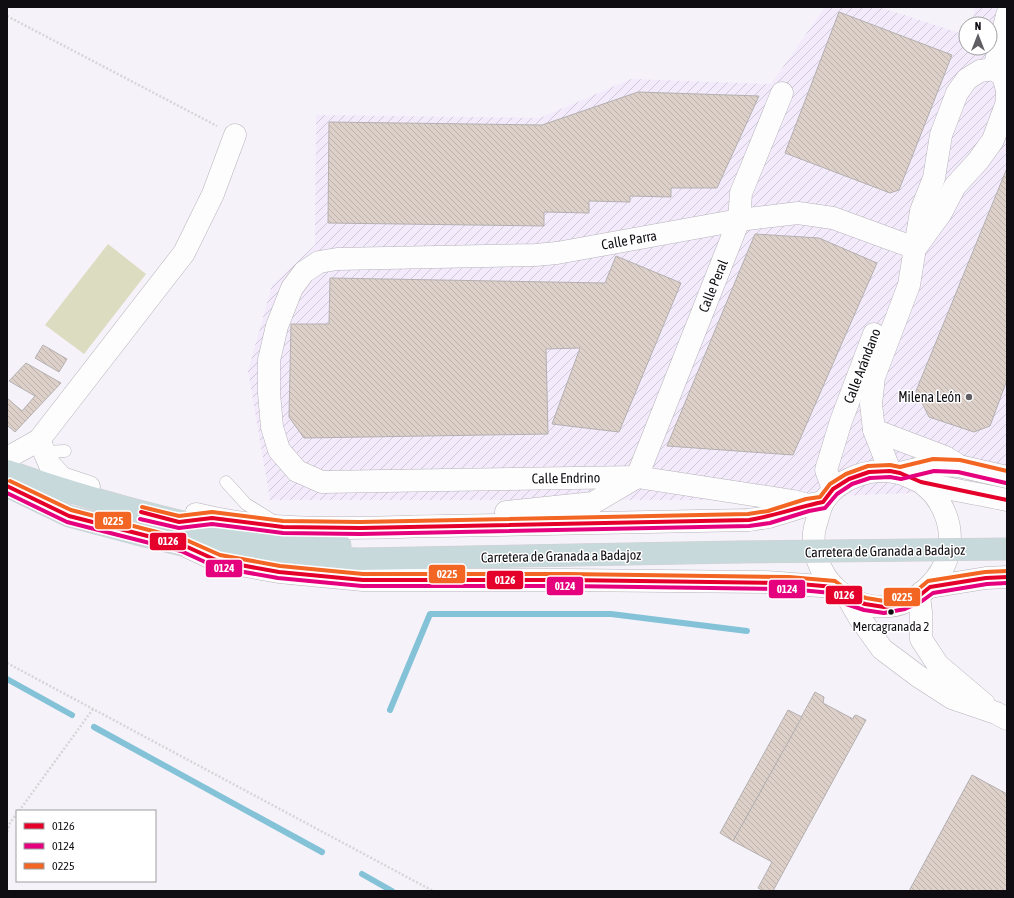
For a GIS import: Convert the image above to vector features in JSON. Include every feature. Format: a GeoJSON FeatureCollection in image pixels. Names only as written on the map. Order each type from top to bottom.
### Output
{"type":"FeatureCollection","features":[{"type":"Feature","properties":{"kind":"highway","name":"Carretera de Granada a Badajoz"},"geometry":{"type":"LineString","coordinates":[[7,471],[114,506],[179,522],[260,538],[347,546],[552,545],[1007,549]]}},
{"type":"Feature","properties":{"kind":"highway"},"geometry":{"type":"LineString","coordinates":[[33,480],[48,495],[112,517],[137,534]]}},
{"type":"Feature","properties":{"kind":"highway","name":"Carretera de Granada a Badajoz"},"geometry":{"type":"LineString","coordinates":[[7,486],[69,516],[137,534],[183,545],[279,557],[360,559],[1007,537]]}},
{"type":"Feature","properties":{"kind":"street"},"geometry":{"type":"LineString","coordinates":[[994,69],[1007,15]]}},
{"type":"Feature","properties":{"kind":"street","name":"Calle Arándano"},"geometry":{"type":"LineString","coordinates":[[821,499],[826,470],[858,373],[895,281],[915,248],[941,213],[955,186],[978,161],[993,140],[1006,102],[1007,90],[1003,76],[994,69],[980,71],[967,79],[957,94],[941,136],[934,178],[921,210],[915,248],[909,285],[874,377],[871,404],[874,430],[895,472]]}},
{"type":"Feature","properties":{"kind":"street","name":"Calle Peral"},"geometry":{"type":"LineString","coordinates":[[637,477],[739,220],[741,193],[782,93]]}},
{"type":"Feature","properties":{"kind":"street"},"geometry":{"type":"LineString","coordinates":[[33,480],[28,465],[44,447],[184,253],[213,194],[235,135]]}},
{"type":"Feature","properties":{"kind":"street","name":"Calle Parra"},"geometry":{"type":"LineString","coordinates":[[322,482],[297,470],[279,450],[271,420],[268,393],[269,360],[277,326],[292,288],[304,272],[320,262],[337,259],[536,255],[558,253],[739,220],[798,213],[833,218],[915,248]]}},
{"type":"Feature","properties":{"kind":"street"},"geometry":{"type":"LineString","coordinates":[[874,430],[945,457],[959,466]]}},
{"type":"Feature","properties":{"kind":"street"},"geometry":{"type":"LineString","coordinates":[[7,458],[44,447]]}},
{"type":"Feature","properties":{"kind":"street"},"geometry":{"type":"LineString","coordinates":[[44,447],[50,465],[62,478],[98,490],[212,518],[283,527],[360,528],[749,520],[781,514],[821,499],[849,479],[869,472],[895,472],[933,465],[959,466],[1007,477]]}},
{"type":"Feature","properties":{"kind":"street"},"geometry":{"type":"LineString","coordinates":[[895,472],[921,482],[1007,500]]}},
{"type":"Feature","properties":{"kind":"street"},"geometry":{"type":"LineString","coordinates":[[443,526],[489,514],[593,503],[637,477]]}},
{"type":"Feature","properties":{"kind":"street","name":"Calle Endrino"},"geometry":{"type":"LineString","coordinates":[[322,482],[637,477],[793,501],[821,499]]}},
{"type":"Feature","properties":{"kind":"street"},"geometry":{"type":"LineString","coordinates":[[921,482],[935,496],[946,513],[950,532],[949,552],[942,571],[925,591],[921,612],[921,639],[938,665],[1001,716]]}},
{"type":"Feature","properties":{"kind":"street"},"geometry":{"type":"LineString","coordinates":[[821,499],[815,529],[815,550],[822,570],[841,592],[882,649],[918,676],[952,698],[1001,716]]}},
{"type":"Feature","properties":{"kind":"street"},"geometry":{"type":"LineString","coordinates":[[179,522],[212,518]]}},
{"type":"Feature","properties":{"kind":"street"},"geometry":{"type":"LineString","coordinates":[[183,545],[218,561],[279,572],[363,580],[766,582],[841,592],[865,604],[884,607],[902,604],[925,591],[986,578],[1007,577]]}},
{"type":"Feature","properties":{"kind":"lane"},"geometry":{"type":"LineString","coordinates":[[226,482],[246,504],[283,527]]}},
{"type":"Feature","properties":{"kind":"path"},"geometry":{"type":"LineString","coordinates":[[7,16],[235,135]]}},
{"type":"Feature","properties":{"kind":"path"},"geometry":{"type":"LineString","coordinates":[[7,663],[433,891]]}},
{"type":"Feature","properties":{"kind":"path"},"geometry":{"type":"LineString","coordinates":[[20,810],[93,708]]}},
{"type":"Feature","properties":{"kind":"path"},"geometry":{"type":"LineString","coordinates":[[7,832],[10,823],[16,815]]}},
{"type":"Feature","properties":{"kind":"shaded area"},"geometry":{"type":"Polygon","coordinates":[[[825,7],[879,7],[958,32],[958,56],[998,56],[998,16],[973,16],[975,7],[1007,7],[1007,489],[743,500],[270,500],[248,371],[272,285],[315,245],[316,115],[540,118],[631,79],[771,84],[825,7]]]}},
{"type":"Feature","properties":{"kind":"green space"},"geometry":{"type":"Polygon","coordinates":[[[108,244],[146,274],[84,354],[45,325],[108,244]]]}},
{"type":"Feature","properties":{"kind":"building"},"geometry":{"type":"Polygon","coordinates":[[[839,12],[952,55],[899,190],[890,193],[785,153],[839,12]]]}},
{"type":"Feature","properties":{"kind":"building"},"geometry":{"type":"Polygon","coordinates":[[[638,92],[759,96],[717,188],[671,188],[671,197],[630,196],[630,202],[589,201],[589,213],[544,212],[544,226],[328,223],[329,122],[542,125],[638,92]]]}},
{"type":"Feature","properties":{"kind":"building"},"geometry":{"type":"Polygon","coordinates":[[[1007,168],[1007,380],[990,426],[974,432],[929,417],[916,391],[1007,168]]]}},
{"type":"Feature","properties":{"kind":"building"},"geometry":{"type":"Polygon","coordinates":[[[755,234],[819,238],[877,263],[793,455],[667,446],[755,234]]]}},
{"type":"Feature","properties":{"kind":"building"},"geometry":{"type":"Polygon","coordinates":[[[616,256],[681,283],[619,432],[552,424],[580,348],[546,349],[548,434],[304,438],[289,417],[291,324],[329,324],[330,278],[605,283],[616,256]]]}},
{"type":"Feature","properties":{"kind":"building"},"geometry":{"type":"Polygon","coordinates":[[[43,345],[67,359],[59,372],[35,358],[43,345]]]}},
{"type":"Feature","properties":{"kind":"building"},"geometry":{"type":"Polygon","coordinates":[[[26,363],[61,383],[15,432],[7,425],[7,398],[22,411],[35,396],[9,381],[26,363]]]}},
{"type":"Feature","properties":{"kind":"building"},"geometry":{"type":"Polygon","coordinates":[[[815,692],[824,697],[823,703],[853,719],[856,715],[866,720],[773,891],[763,891],[758,888],[772,862],[733,841],[815,692]]]}},
{"type":"Feature","properties":{"kind":"building"},"geometry":{"type":"Polygon","coordinates":[[[788,710],[802,717],[733,841],[720,833],[788,710]]]}},
{"type":"Feature","properties":{"kind":"building"},"geometry":{"type":"Polygon","coordinates":[[[972,775],[1007,794],[1007,891],[909,891],[972,775]]]}},
{"type":"Feature","properties":{"kind":"waterway"},"geometry":{"type":"LineString","coordinates":[[390,710],[430,614],[611,614],[747,631]]}},
{"type":"Feature","properties":{"kind":"waterway"},"geometry":{"type":"LineString","coordinates":[[7,679],[72,715]]}},
{"type":"Feature","properties":{"kind":"waterway"},"geometry":{"type":"LineString","coordinates":[[94,727],[322,852]]}},
{"type":"Feature","properties":{"kind":"waterway"},"geometry":{"type":"LineString","coordinates":[[362,874],[392,891]]}},
{"type":"Feature","properties":{"kind":"transit line","name":"0225"},"geometry":{"type":"LineString","coordinates":[[142,507],[179,516],[212,512],[283,521],[360,522],[748,514],[768,511],[806,499],[820,497],[830,484],[846,474],[868,466],[890,465],[900,467],[933,459],[960,460],[1007,471]]}},
{"type":"Feature","properties":{"kind":"transit line","name":"0126"},"geometry":{"type":"LineString","coordinates":[[141,512],[179,522],[212,518],[283,527],[360,528],[749,520],[823,502],[833,489],[849,479],[869,472],[890,471],[900,473],[921,482],[1007,500]]}},
{"type":"Feature","properties":{"kind":"transit line","name":"0124"},"geometry":{"type":"LineString","coordinates":[[140,519],[179,528],[212,524],[283,533],[360,534],[749,526],[770,523],[809,511],[825,508],[837,494],[852,484],[870,478],[890,477],[901,479],[934,471],[958,472],[1006,483]]}},
{"type":"Feature","properties":{"kind":"transit line","name":"0225"},"geometry":{"type":"LineString","coordinates":[[10,481],[71,510],[184,539],[220,555],[280,566],[363,574],[567,574],[789,577],[835,581],[851,593],[866,598],[884,601],[900,598],[916,591],[928,581],[985,572],[1007,571]]}},
{"type":"Feature","properties":{"kind":"transit line","name":"0126"},"geometry":{"type":"LineString","coordinates":[[7,486],[69,516],[183,545],[218,561],[279,572],[363,580],[567,580],[789,583],[834,587],[848,598],[865,604],[884,607],[902,604],[919,596],[930,587],[986,578],[1007,577]]}},
{"type":"Feature","properties":{"kind":"transit line","name":"0124"},"geometry":{"type":"LineString","coordinates":[[7,493],[67,522],[181,551],[216,567],[278,578],[362,586],[567,586],[789,589],[832,593],[846,604],[864,610],[884,613],[905,609],[922,601],[933,593],[987,584],[1007,583]]}},
{"type":"Feature","properties":{"kind":"place","name":"Milena León"},"geometry":{"type":"Point","coordinates":[969,397]}},
{"type":"Feature","properties":{"kind":"place","name":"Mercagranada 2"},"geometry":{"type":"Point","coordinates":[891,612]}}]}
